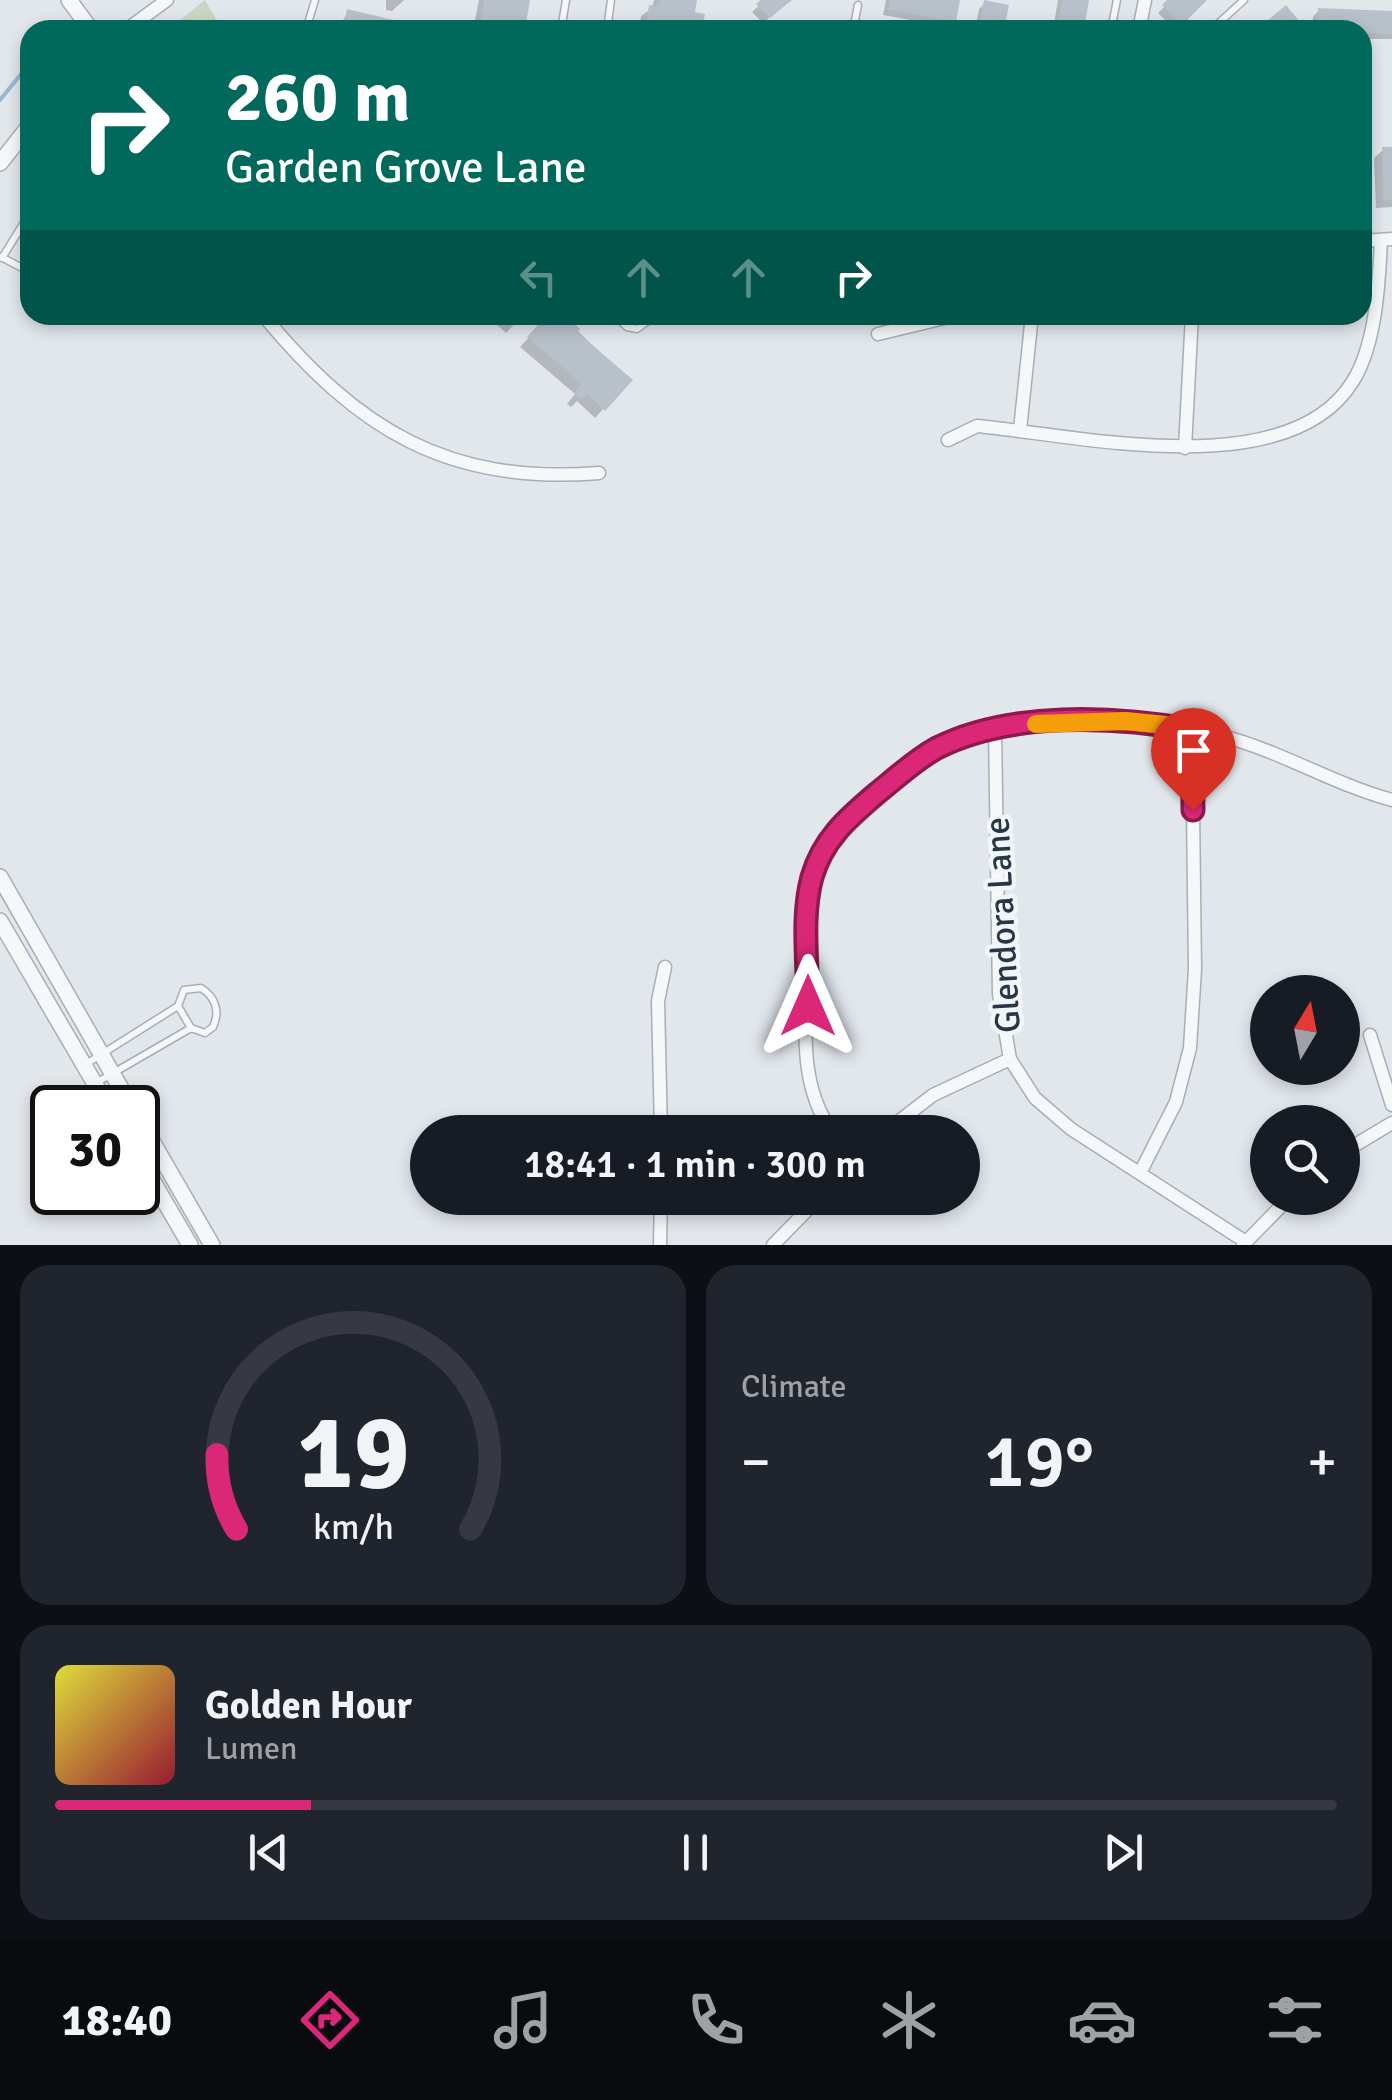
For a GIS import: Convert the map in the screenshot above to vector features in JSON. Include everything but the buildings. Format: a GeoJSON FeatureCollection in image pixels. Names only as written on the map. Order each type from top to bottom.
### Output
{"type":"FeatureCollection","features":[{"type":"Feature","properties":{"kind":"street"},"geometry":{"type":"LineString","coordinates":[[140,20],[167,0]]}},
{"type":"Feature","properties":{"kind":"street"},"geometry":{"type":"LineString","coordinates":[[0,163],[20,137]]}},
{"type":"Feature","properties":{"kind":"street"},"geometry":{"type":"LineString","coordinates":[[1372,316],[1387,240]]}},
{"type":"Feature","properties":{"kind":"street"},"geometry":{"type":"LineString","coordinates":[[273,325],[346,400],[424,450],[513,476],[599,474]]}},
{"type":"Feature","properties":{"kind":"street"},"geometry":{"type":"LineString","coordinates":[[878,334],[915,325]]}},
{"type":"Feature","properties":{"kind":"street"},"geometry":{"type":"LineString","coordinates":[[1020,430],[1031,325]]}},
{"type":"Feature","properties":{"kind":"street"},"geometry":{"type":"LineString","coordinates":[[1184,448],[1191,325]]}},
{"type":"Feature","properties":{"kind":"street"},"geometry":{"type":"LineString","coordinates":[[948,440],[977,426],[1184,448],[1232,445],[1264,437],[1320,414],[1344,394],[1364,356],[1370,325]]}},
{"type":"Feature","properties":{"kind":"street"},"geometry":{"type":"LineString","coordinates":[[822,1115],[808,1073],[808,906],[813,874],[822,851],[845,820],[912,764],[955,741],[995,729],[1126,721],[1192,730],[1267,751],[1327,779],[1392,800]]}},
{"type":"Feature","properties":{"kind":"street","name":"Glendora Lane"},"geometry":{"type":"LineString","coordinates":[[995,729],[998,994],[1010,1060],[1046,1109],[1245,1243]]}},
{"type":"Feature","properties":{"kind":"street"},"geometry":{"type":"LineString","coordinates":[[1140,1173],[1176,1102],[1190,1048],[1195,969],[1192,730]]}},
{"type":"Feature","properties":{"kind":"street"},"geometry":{"type":"LineString","coordinates":[[0,877],[119,1085]]}},
{"type":"Feature","properties":{"kind":"street"},"geometry":{"type":"LineString","coordinates":[[0,921],[94,1084]]}},
{"type":"Feature","properties":{"kind":"street"},"geometry":{"type":"LineString","coordinates":[[661,1115],[658,1001],[665,967]]}},
{"type":"Feature","properties":{"kind":"street"},"geometry":{"type":"LineString","coordinates":[[1370,1034],[1392,1105]]}},
{"type":"Feature","properties":{"kind":"street"},"geometry":{"type":"LineString","coordinates":[[907,1115],[933,1095],[1010,1060]]}},
{"type":"Feature","properties":{"kind":"street"},"geometry":{"type":"LineString","coordinates":[[1360,1142],[1392,1123]]}},
{"type":"Feature","properties":{"kind":"street"},"geometry":{"type":"LineString","coordinates":[[160,1155],[212,1245]]}},
{"type":"Feature","properties":{"kind":"street"},"geometry":{"type":"LineString","coordinates":[[160,1194],[190,1245]]}},
{"type":"Feature","properties":{"kind":"street"},"geometry":{"type":"LineString","coordinates":[[660,1245],[661,1215]]}},
{"type":"Feature","properties":{"kind":"street"},"geometry":{"type":"LineString","coordinates":[[773,1245],[802,1215]]}},
{"type":"Feature","properties":{"kind":"street"},"geometry":{"type":"LineString","coordinates":[[1245,1243],[1272,1215]]}},
{"type":"Feature","properties":{"kind":"lane"},"geometry":{"type":"LineString","coordinates":[[1222,20],[1244,0]]}},
{"type":"Feature","properties":{"kind":"lane"},"geometry":{"type":"LineString","coordinates":[[855,20],[858,6]]}},
{"type":"Feature","properties":{"kind":"lane"},"geometry":{"type":"LineString","coordinates":[[1,257],[20,228]]}},
{"type":"Feature","properties":{"kind":"lane"},"geometry":{"type":"LineString","coordinates":[[83,1066],[178,1006],[184,990],[192,988],[212,998],[217,1010],[213,1028],[205,1033],[190,1028],[178,1006]]}},
{"type":"Feature","properties":{"kind":"lane"},"geometry":{"type":"LineString","coordinates":[[94,1084],[190,1028]]}},
{"type":"Feature","properties":{"kind":"green space"},"geometry":{"type":"Polygon","coordinates":[[[205,0],[216,20],[180,20],[205,0]]]}},
{"type":"Feature","properties":{"kind":"waterway"},"geometry":{"type":"LineString","coordinates":[[0,100],[20,75]]}},
{"type":"Feature","properties":{"kind":"slow traffic"},"geometry":{"type":"LineString","coordinates":[[1036,724],[1126,721],[1166,725]]}},
{"type":"Feature","properties":{"kind":"route"},"geometry":{"type":"LineString","coordinates":[[808,1006],[809,893],[822,851],[845,820],[936,749],[995,729],[1041,724],[1126,721],[1192,730],[1193,810]]}}]}
